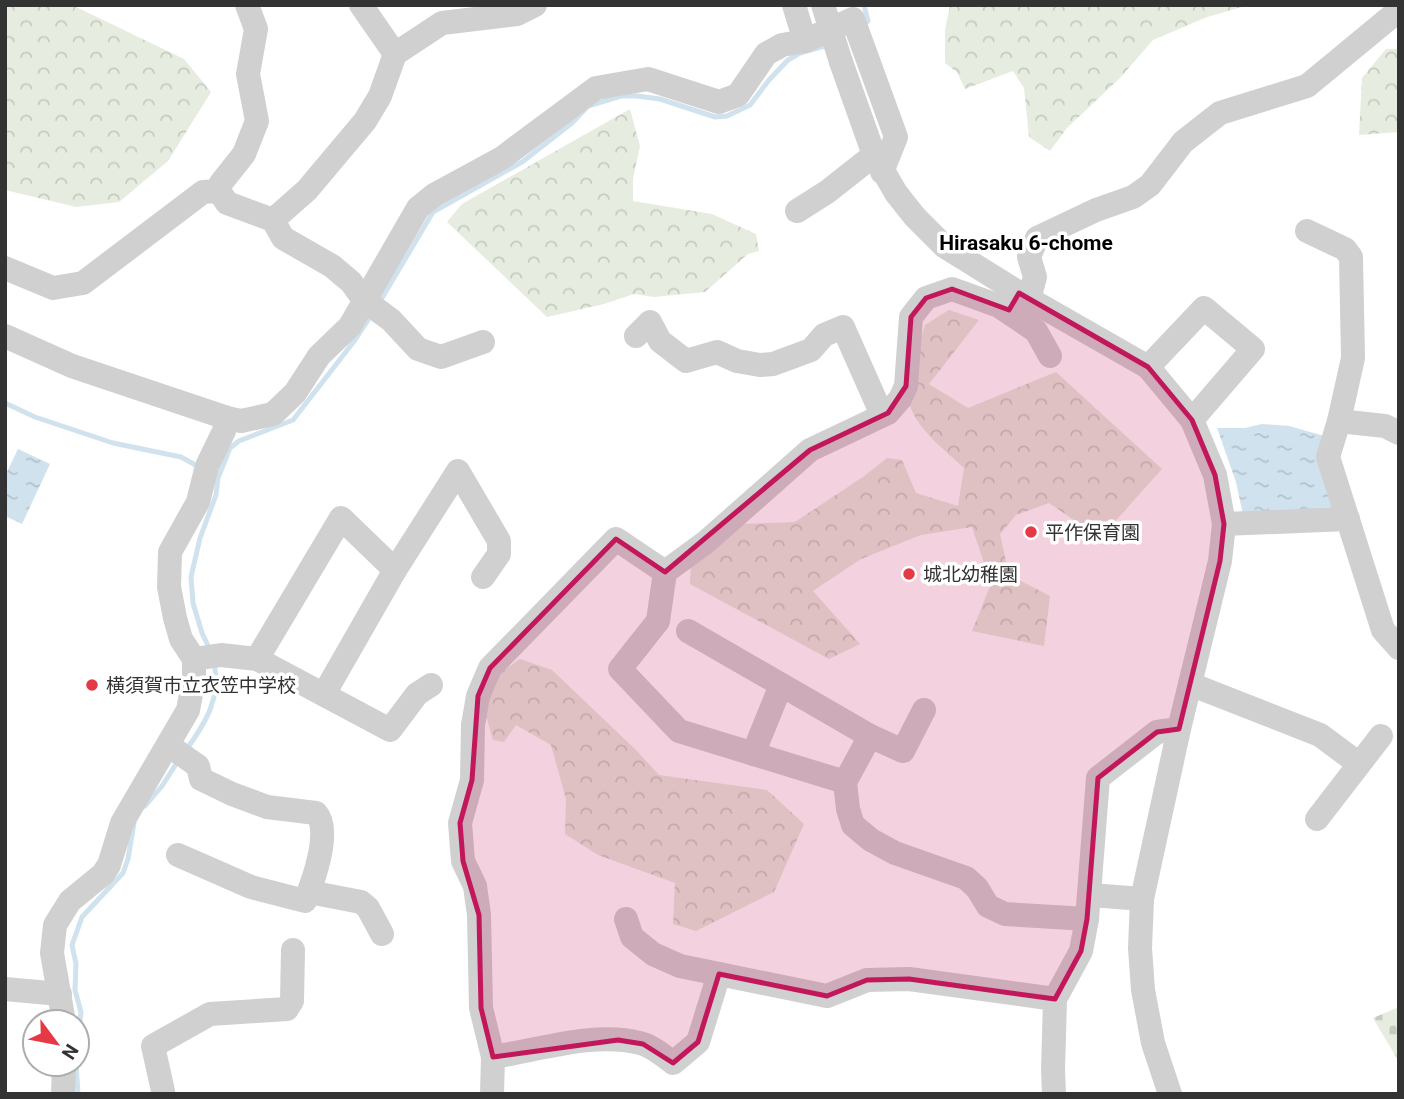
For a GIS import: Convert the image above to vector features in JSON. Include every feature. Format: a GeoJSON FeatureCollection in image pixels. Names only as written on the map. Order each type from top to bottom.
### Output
{"type":"FeatureCollection","features":[{"type":"Feature","properties":{"kind":"street"},"geometry":{"type":"LineString","coordinates":[[247,5],[256,29],[248,74],[257,121],[244,154],[221,183],[219,191],[227,203],[273,220],[283,238],[332,266],[352,282],[364,300],[391,320],[418,349],[441,357],[483,342]]}},
{"type":"Feature","properties":{"kind":"street"},"geometry":{"type":"LineString","coordinates":[[361,5],[395,54]]}},
{"type":"Feature","properties":{"kind":"street"},"geometry":{"type":"LineString","coordinates":[[273,220],[307,190],[365,121],[380,96],[395,54],[442,23],[517,14],[535,5]]}},
{"type":"Feature","properties":{"kind":"street"},"geometry":{"type":"LineString","coordinates":[[794,5],[805,41]]}},
{"type":"Feature","properties":{"kind":"street"},"geometry":{"type":"LineString","coordinates":[[823,5],[878,163],[915,217],[944,246],[1019,301],[1148,367],[1192,420],[1215,475],[1224,524],[1220,561],[1179,729],[1142,899],[1140,948],[1143,990],[1153,1043],[1170,1094]]}},
{"type":"Feature","properties":{"kind":"street"},"geometry":{"type":"LineString","coordinates":[[845,782],[679,731],[620,669],[658,621],[665,572],[706,542],[810,450],[888,413],[901,399],[906,386],[911,317],[926,298],[953,289],[999,306],[1019,301],[1035,277],[1030,257],[1037,238],[1096,210],[1133,197],[1150,185],[1183,142],[1220,113],[1307,86],[1399,10]]}},
{"type":"Feature","properties":{"kind":"street"},"geometry":{"type":"LineString","coordinates":[[5,336],[72,366],[227,418],[241,421],[273,414],[295,393],[318,356],[350,326],[418,208],[434,195],[502,158],[596,88],[648,79],[719,102],[737,95],[766,54],[782,46],[805,41],[853,19],[896,137],[878,163],[797,211]]}},
{"type":"Feature","properties":{"kind":"street"},"geometry":{"type":"LineString","coordinates":[[5,268],[53,288],[83,283],[203,192],[219,191]]}},
{"type":"Feature","properties":{"kind":"street"},"geometry":{"type":"LineString","coordinates":[[1307,230],[1345,249],[1351,257],[1353,358],[1328,457],[1348,519],[1399,648]]}},
{"type":"Feature","properties":{"kind":"street"},"geometry":{"type":"LineString","coordinates":[[1019,301],[1050,356]]}},
{"type":"Feature","properties":{"kind":"street"},"geometry":{"type":"LineString","coordinates":[[1148,367],[1204,307],[1253,348],[1192,420]]}},
{"type":"Feature","properties":{"kind":"street"},"geometry":{"type":"LineString","coordinates":[[635,336],[650,322],[660,341],[686,361],[718,352],[737,361],[760,365],[773,364],[811,350],[824,335],[843,327],[882,415]]}},
{"type":"Feature","properties":{"kind":"street"},"geometry":{"type":"LineString","coordinates":[[62,1008],[52,953],[55,925],[70,901],[103,874],[109,864],[122,823],[178,751],[194,679],[194,659],[181,639],[175,618],[169,587],[170,552],[198,502],[207,466],[224,432],[227,418]]}},
{"type":"Feature","properties":{"kind":"street"},"geometry":{"type":"LineString","coordinates":[[1339,421],[1385,426],[1399,433]]}},
{"type":"Feature","properties":{"kind":"street"},"geometry":{"type":"LineString","coordinates":[[324,694],[395,570],[458,471],[499,541],[499,554],[483,577]]}},
{"type":"Feature","properties":{"kind":"street"},"geometry":{"type":"LineString","coordinates":[[257,659],[341,518],[395,570]]}},
{"type":"Feature","properties":{"kind":"street"},"geometry":{"type":"LineString","coordinates":[[1224,524],[1348,519]]}},
{"type":"Feature","properties":{"kind":"street"},"geometry":{"type":"LineString","coordinates":[[492,1094],[494,1057],[481,1008],[479,915],[475,886],[463,861],[460,823],[471,780],[473,725],[478,696],[490,668],[616,539],[665,572]]}},
{"type":"Feature","properties":{"kind":"street"},"geometry":{"type":"LineString","coordinates":[[688,631],[870,736],[903,751],[925,710]]}},
{"type":"Feature","properties":{"kind":"street"},"geometry":{"type":"LineString","coordinates":[[194,659],[221,655],[257,659],[390,730],[417,694],[431,685]]}},
{"type":"Feature","properties":{"kind":"street"},"geometry":{"type":"LineString","coordinates":[[1190,684],[1320,735],[1359,764]]}},
{"type":"Feature","properties":{"kind":"street"},"geometry":{"type":"LineString","coordinates":[[753,754],[781,685]]}},
{"type":"Feature","properties":{"kind":"street"},"geometry":{"type":"LineString","coordinates":[[1054,1094],[1055,999],[1081,951],[1089,907],[1098,778],[1157,732],[1179,729]]}},
{"type":"Feature","properties":{"kind":"street"},"geometry":{"type":"LineString","coordinates":[[870,736],[845,782],[853,825],[871,840],[895,853],[966,878],[977,888],[988,906],[1005,914],[1089,907],[1142,899]]}},
{"type":"Feature","properties":{"kind":"street"},"geometry":{"type":"LineString","coordinates":[[1317,819],[1381,736]]}},
{"type":"Feature","properties":{"kind":"street"},"geometry":{"type":"LineString","coordinates":[[178,751],[198,766],[201,779],[232,794],[267,807],[316,813],[321,818],[322,833],[319,856],[305,901],[251,887],[178,855]]}},
{"type":"Feature","properties":{"kind":"street"},"geometry":{"type":"LineString","coordinates":[[309,892],[361,902],[368,908],[382,934]]}},
{"type":"Feature","properties":{"kind":"street"},"geometry":{"type":"LineString","coordinates":[[626,919],[632,937],[653,954],[680,966],[827,996],[867,980],[909,979],[1055,999]]}},
{"type":"Feature","properties":{"kind":"street"},"geometry":{"type":"LineString","coordinates":[[163,1091],[153,1045],[210,1014],[287,1009],[292,1001],[293,950]]}},
{"type":"Feature","properties":{"kind":"street"},"geometry":{"type":"LineString","coordinates":[[494,1057],[599,1039],[643,1044],[673,1063],[698,1042],[719,974]]}},
{"type":"Feature","properties":{"kind":"street"},"geometry":{"type":"LineString","coordinates":[[5,989],[60,994]]}},
{"type":"Feature","properties":{"kind":"highlighted area"},"geometry":{"type":"Polygon","coordinates":[[[952,289],[1009,310],[1019,293],[1148,367],[1192,420],[1215,475],[1224,524],[1220,561],[1179,729],[1157,732],[1098,778],[1087,919],[1081,951],[1055,999],[909,979],[867,980],[827,996],[719,974],[698,1042],[673,1063],[643,1044],[618,1040],[493,1057],[481,1008],[479,915],[463,861],[460,823],[472,780],[478,696],[490,668],[616,539],[665,572],[810,450],[888,413],[906,386],[911,317],[926,298],[952,289]]]}},
{"type":"Feature","properties":{"kind":"green space"},"geometry":{"type":"Polygon","coordinates":[[[5,5],[72,5],[184,59],[211,92],[168,161],[119,202],[76,207],[5,190],[5,5]]]}},
{"type":"Feature","properties":{"kind":"green space"},"geometry":{"type":"Polygon","coordinates":[[[950,5],[1249,5],[1207,17],[1153,40],[1120,78],[1067,128],[1050,151],[1029,137],[1024,88],[1013,71],[965,89],[957,72],[945,63],[945,30],[950,5]]]}},
{"type":"Feature","properties":{"kind":"green space"},"geometry":{"type":"Polygon","coordinates":[[[1386,49],[1399,49],[1399,132],[1359,135],[1362,78],[1386,49]]]}},
{"type":"Feature","properties":{"kind":"green space"},"geometry":{"type":"Polygon","coordinates":[[[630,109],[640,146],[633,179],[633,201],[712,214],[756,234],[759,251],[748,254],[705,292],[654,297],[634,294],[547,317],[447,222],[462,204],[630,109]]]}},
{"type":"Feature","properties":{"kind":"green space"},"geometry":{"type":"Polygon","coordinates":[[[949,310],[979,320],[929,384],[968,408],[1056,372],[1162,469],[1100,538],[1049,503],[1016,515],[1000,534],[1009,575],[1050,596],[1044,646],[972,631],[991,584],[972,527],[921,535],[861,559],[813,591],[860,644],[829,659],[690,584],[691,562],[740,524],[795,522],[887,458],[902,460],[916,493],[958,506],[964,468],[933,440],[920,424],[908,398],[913,366],[925,325],[949,310]]]}},
{"type":"Feature","properties":{"kind":"green space"},"geometry":{"type":"Polygon","coordinates":[[[520,659],[552,670],[659,775],[767,790],[804,824],[774,892],[696,931],[673,924],[675,883],[598,855],[565,834],[566,799],[551,745],[516,725],[504,742],[493,740],[482,702],[501,672],[520,659]]]}},
{"type":"Feature","properties":{"kind":"green space"},"geometry":{"type":"Polygon","coordinates":[[[1399,1007],[1399,1062],[1373,1018],[1399,1007]]]}},
{"type":"Feature","properties":{"kind":"water"},"geometry":{"type":"Polygon","coordinates":[[[1262,424],[1289,426],[1328,437],[1334,511],[1243,515],[1236,482],[1217,428],[1245,428],[1262,424]]]}},
{"type":"Feature","properties":{"kind":"water"},"geometry":{"type":"Polygon","coordinates":[[[18,449],[50,464],[22,524],[5,516],[5,476],[18,449]]]}},
{"type":"Feature","properties":{"kind":"waterway"},"geometry":{"type":"LineString","coordinates":[[863,24],[868,21],[864,5]]}},
{"type":"Feature","properties":{"kind":"waterway"},"geometry":{"type":"LineString","coordinates":[[379,303],[433,212],[522,162],[572,123],[588,106],[621,96],[637,96],[660,99],[715,117],[727,116],[750,105],[788,60],[800,53],[828,45]]}},
{"type":"Feature","properties":{"kind":"waterway"},"geometry":{"type":"LineString","coordinates":[[210,650],[193,603],[191,577],[200,538],[216,495],[218,478],[230,448],[239,441],[293,420],[372,314]]}},
{"type":"Feature","properties":{"kind":"waterway"},"geometry":{"type":"LineString","coordinates":[[5,403],[35,417],[113,443],[181,457],[201,468]]}},
{"type":"Feature","properties":{"kind":"waterway"},"geometry":{"type":"LineString","coordinates":[[186,750],[200,730],[214,699],[214,663]]}},
{"type":"Feature","properties":{"kind":"waterway"},"geometry":{"type":"LineString","coordinates":[[145,806],[178,761]]}},
{"type":"Feature","properties":{"kind":"waterway"},"geometry":{"type":"LineString","coordinates":[[80,1008],[75,990],[76,964],[72,945],[82,917],[123,873],[134,823]]}},
{"type":"Feature","properties":{"kind":"waterway"},"geometry":{"type":"LineString","coordinates":[[77,1078],[78,1094]]}},
{"type":"Feature","properties":{"kind":"place","name":"平作保育園"},"geometry":{"type":"Point","coordinates":[1031,532]}},
{"type":"Feature","properties":{"kind":"place","name":"城北幼稚園"},"geometry":{"type":"Point","coordinates":[909,574]}},
{"type":"Feature","properties":{"kind":"place","name":"横須賀市立衣笠中学校"},"geometry":{"type":"Point","coordinates":[92,685]}},
{"type":"Feature","properties":{"kind":"district","name":"Hirasaku 6-chome"},"geometry":{"type":"Point","coordinates":[1026,243]}}]}
